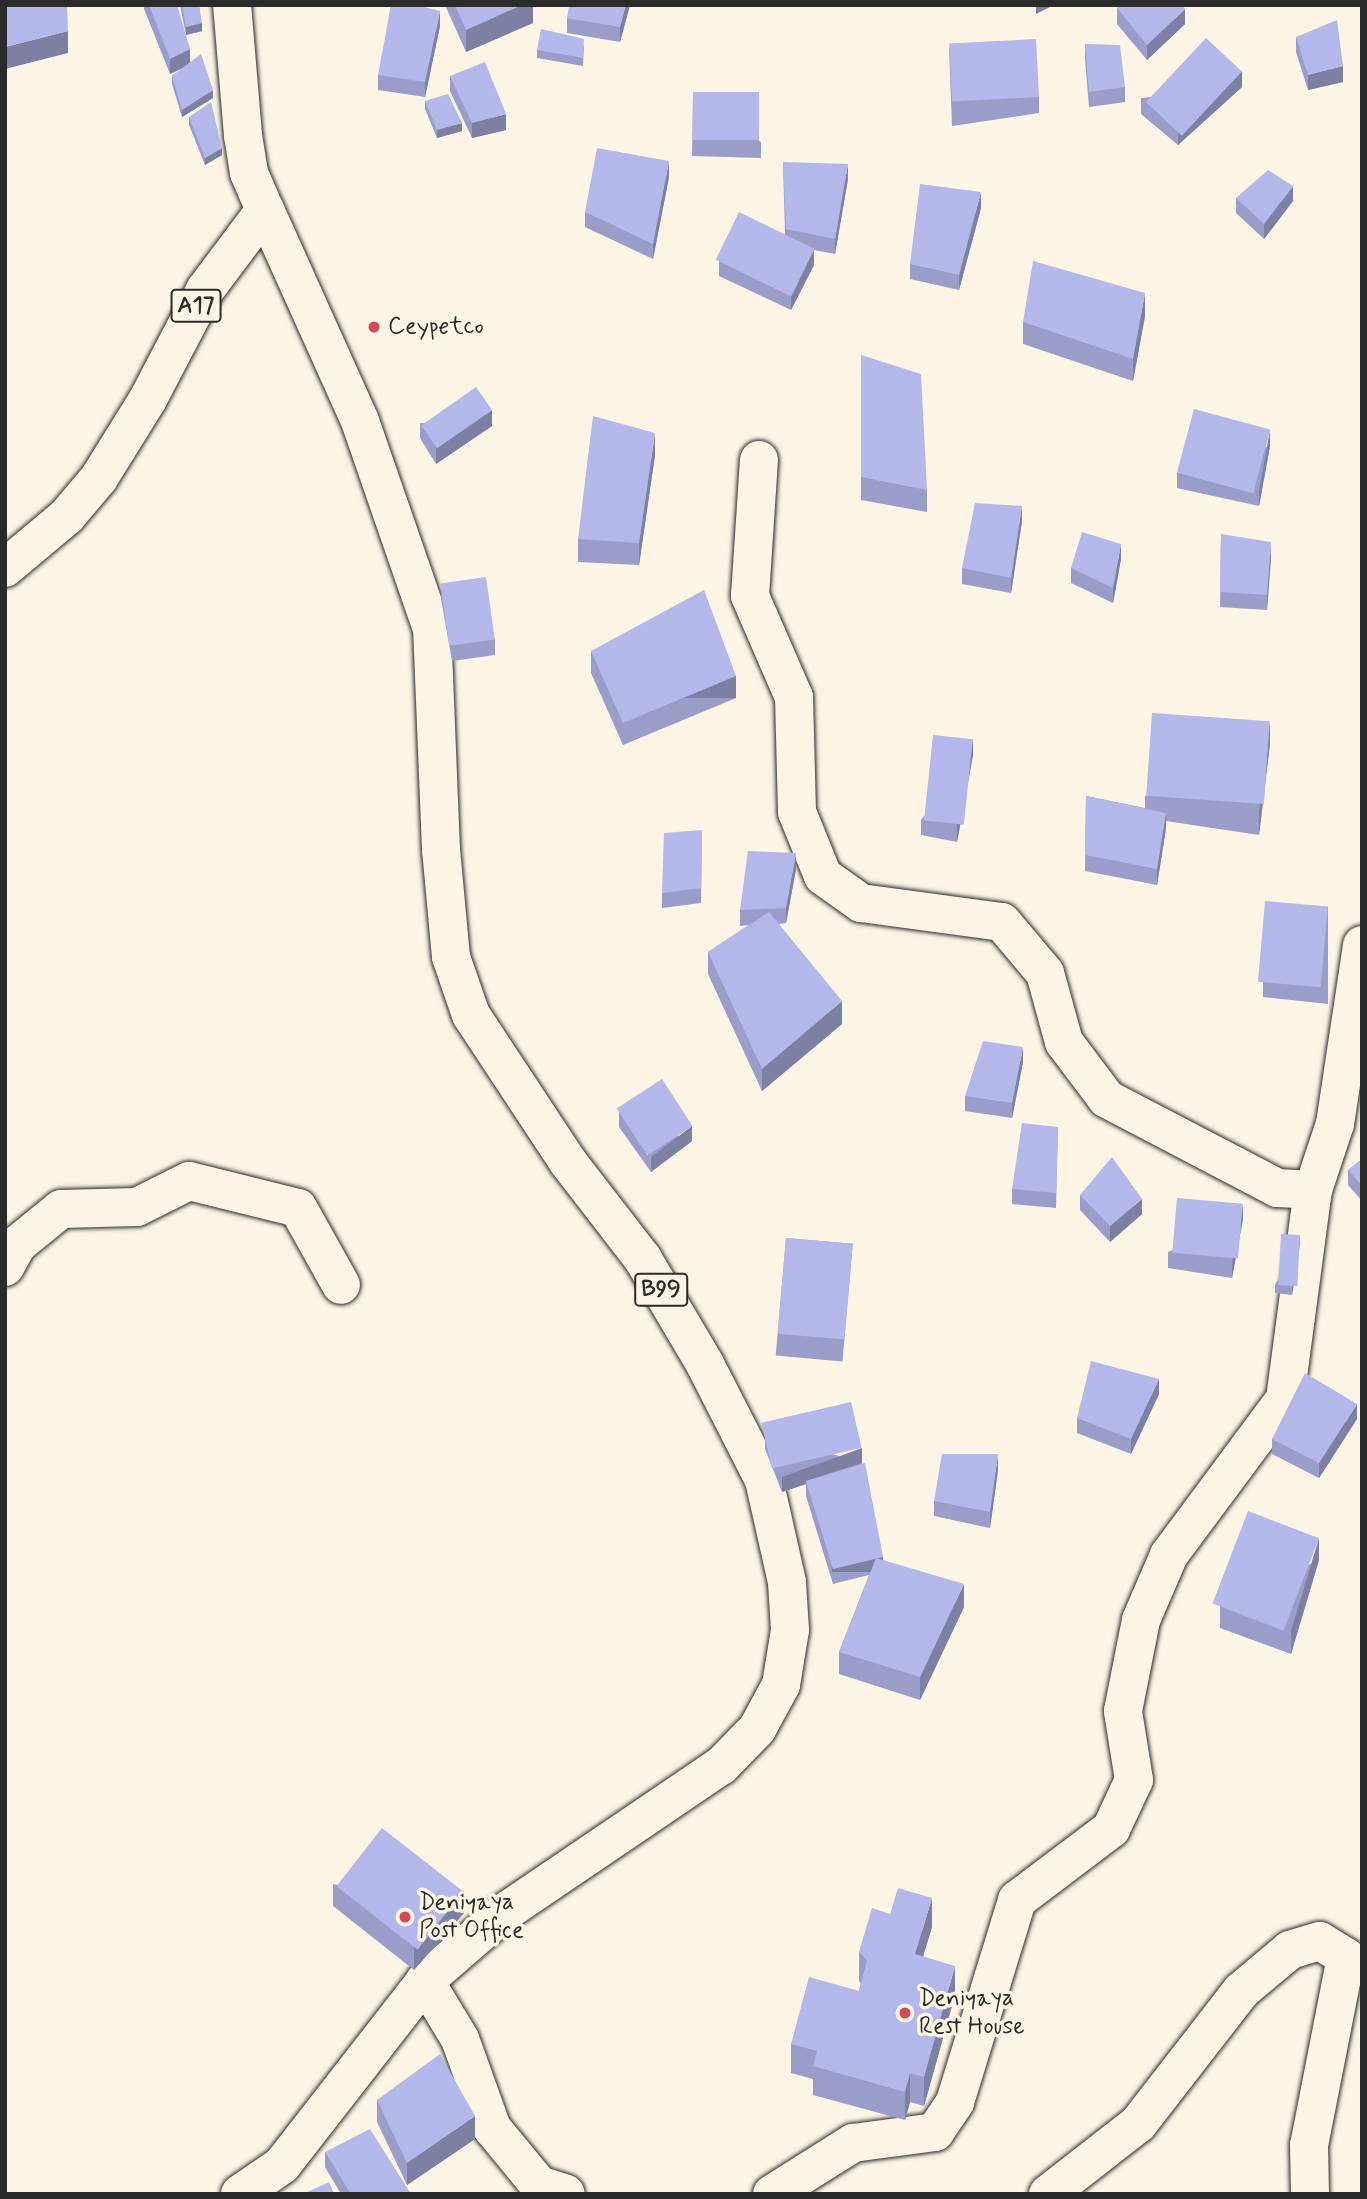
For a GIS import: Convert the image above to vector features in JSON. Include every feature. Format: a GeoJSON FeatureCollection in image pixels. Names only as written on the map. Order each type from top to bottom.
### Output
{"type":"FeatureCollection","features":[{"type":"Feature","properties":{"kind":"main road"},"geometry":{"type":"LineString","coordinates":[[232,5],[243,135],[249,173],[265,210]]}},
{"type":"Feature","properties":{"kind":"main road","name":"A17"},"geometry":{"type":"LineString","coordinates":[[5,568],[67,516],[99,478],[148,399],[205,290],[265,210]]}},
{"type":"Feature","properties":{"kind":"main road","name":"B99"},"geometry":{"type":"LineString","coordinates":[[240,2194],[282,2165],[425,1981],[502,1914],[721,1766],[757,1729],[781,1685],[790,1630],[787,1582],[764,1480],[705,1364],[643,1259],[568,1163],[471,1015],[451,957],[441,850],[432,629],[360,421],[265,210]]}},
{"type":"Feature","properties":{"kind":"main road"},"geometry":{"type":"LineString","coordinates":[[759,460],[750,596],[794,696],[797,812],[823,876],[861,903],[1002,922],[1045,973],[1064,1042],[1107,1099],[1277,1188],[1313,1190]]}},
{"type":"Feature","properties":{"kind":"main road"},"geometry":{"type":"LineString","coordinates":[[772,2194],[853,2143],[935,2132],[956,2102],[1017,1900],[1111,1829],[1134,1780],[1123,1711],[1141,1620],[1168,1555],[1285,1399],[1313,1190],[1335,1124],[1362,945]]}},
{"type":"Feature","properties":{"kind":"main road"},"geometry":{"type":"LineString","coordinates":[[5,1267],[18,1244],[61,1209],[137,1207],[189,1181],[298,1208],[341,1285]]}},
{"type":"Feature","properties":{"kind":"main road"},"geometry":{"type":"LineString","coordinates":[[1048,2194],[1138,2124],[1241,1991],[1290,1950],[1320,1941],[1346,1957],[1309,2145],[1310,2194]]}},
{"type":"Feature","properties":{"kind":"main road"},"geometry":{"type":"LineString","coordinates":[[425,1981],[460,2039],[492,2128],[539,2185],[566,2194]]}},
{"type":"Feature","properties":{"kind":"building"},"geometry":{"type":"Polygon","coordinates":[[[5,5],[67,5],[68,31],[5,47],[5,5]]]}},
{"type":"Feature","properties":{"kind":"building"},"geometry":{"type":"Polygon","coordinates":[[[149,5],[177,5],[190,49],[170,59],[149,5]]]}},
{"type":"Feature","properties":{"kind":"building"},"geometry":{"type":"Polygon","coordinates":[[[182,5],[199,5],[202,23],[186,27],[182,5]]]}},
{"type":"Feature","properties":{"kind":"building"},"geometry":{"type":"Polygon","coordinates":[[[391,5],[416,5],[440,11],[425,82],[378,75],[391,5]]]}},
{"type":"Feature","properties":{"kind":"building"},"geometry":{"type":"Polygon","coordinates":[[[455,5],[522,5],[466,30],[455,5]]]}},
{"type":"Feature","properties":{"kind":"building"},"geometry":{"type":"Polygon","coordinates":[[[569,5],[626,5],[620,27],[567,18],[569,5]]]}},
{"type":"Feature","properties":{"kind":"building"},"geometry":{"type":"Polygon","coordinates":[[[1120,5],[1182,5],[1185,9],[1147,45],[1117,8],[1120,5]]]}},
{"type":"Feature","properties":{"kind":"building"},"geometry":{"type":"Polygon","coordinates":[[[1337,20],[1343,66],[1308,75],[1296,37],[1337,20]]]}},
{"type":"Feature","properties":{"kind":"building"},"geometry":{"type":"Polygon","coordinates":[[[541,29],[584,39],[583,58],[537,50],[541,29]]]}},
{"type":"Feature","properties":{"kind":"building"},"geometry":{"type":"Polygon","coordinates":[[[1206,38],[1242,71],[1182,136],[1146,102],[1206,38]]]}},
{"type":"Feature","properties":{"kind":"building"},"geometry":{"type":"Polygon","coordinates":[[[1036,39],[1039,97],[952,101],[949,44],[1036,39]]]}},
{"type":"Feature","properties":{"kind":"building"},"geometry":{"type":"Polygon","coordinates":[[[1085,44],[1120,45],[1125,87],[1089,92],[1085,44]]]}},
{"type":"Feature","properties":{"kind":"building"},"geometry":{"type":"Polygon","coordinates":[[[201,54],[213,90],[182,110],[172,76],[201,54]]]}},
{"type":"Feature","properties":{"kind":"building"},"geometry":{"type":"Polygon","coordinates":[[[485,62],[506,114],[472,123],[450,76],[485,62]]]}},
{"type":"Feature","properties":{"kind":"building"},"geometry":{"type":"Polygon","coordinates":[[[693,92],[759,92],[759,140],[693,140],[693,92]]]}},
{"type":"Feature","properties":{"kind":"building"},"geometry":{"type":"Polygon","coordinates":[[[448,94],[462,123],[437,130],[425,101],[448,94]]]}},
{"type":"Feature","properties":{"kind":"building"},"geometry":{"type":"Polygon","coordinates":[[[211,102],[222,148],[205,158],[189,117],[211,102]]]}},
{"type":"Feature","properties":{"kind":"building"},"geometry":{"type":"Polygon","coordinates":[[[597,148],[669,161],[653,244],[585,212],[597,148]]]}},
{"type":"Feature","properties":{"kind":"building"},"geometry":{"type":"Polygon","coordinates":[[[783,162],[848,164],[835,239],[786,229],[783,162]]]}},
{"type":"Feature","properties":{"kind":"building"},"geometry":{"type":"Polygon","coordinates":[[[1268,170],[1293,186],[1264,224],[1236,198],[1268,170]]]}},
{"type":"Feature","properties":{"kind":"building"},"geometry":{"type":"Polygon","coordinates":[[[920,184],[981,192],[959,275],[910,264],[920,184]]]}},
{"type":"Feature","properties":{"kind":"building"},"geometry":{"type":"Polygon","coordinates":[[[739,212],[814,249],[791,296],[716,260],[739,212]]]}},
{"type":"Feature","properties":{"kind":"building"},"geometry":{"type":"Polygon","coordinates":[[[1033,261],[1145,293],[1133,359],[1023,322],[1033,261]]]}},
{"type":"Feature","properties":{"kind":"building"},"geometry":{"type":"Polygon","coordinates":[[[861,355],[921,374],[927,490],[861,477],[861,355]]]}},
{"type":"Feature","properties":{"kind":"building"},"geometry":{"type":"Polygon","coordinates":[[[476,387],[492,410],[437,448],[421,425],[476,387]]]}},
{"type":"Feature","properties":{"kind":"building"},"geometry":{"type":"Polygon","coordinates":[[[1194,409],[1270,429],[1253,493],[1177,473],[1194,409]]]}},
{"type":"Feature","properties":{"kind":"building"},"geometry":{"type":"Polygon","coordinates":[[[593,416],[655,433],[639,543],[578,539],[593,416]]]}},
{"type":"Feature","properties":{"kind":"building"},"geometry":{"type":"Polygon","coordinates":[[[975,503],[1022,506],[1011,578],[962,568],[975,503]]]}},
{"type":"Feature","properties":{"kind":"building"},"geometry":{"type":"Polygon","coordinates":[[[1082,532],[1121,544],[1113,588],[1071,568],[1082,532]]]}},
{"type":"Feature","properties":{"kind":"building"},"geometry":{"type":"Polygon","coordinates":[[[1221,534],[1271,542],[1267,595],[1220,592],[1221,534]]]}},
{"type":"Feature","properties":{"kind":"building"},"geometry":{"type":"Polygon","coordinates":[[[486,577],[495,639],[449,646],[440,583],[486,577]]]}},
{"type":"Feature","properties":{"kind":"building"},"geometry":{"type":"Polygon","coordinates":[[[704,590],[736,676],[623,723],[591,651],[704,590]]]}},
{"type":"Feature","properties":{"kind":"building"},"geometry":{"type":"Polygon","coordinates":[[[1152,713],[1270,721],[1264,804],[1146,796],[1152,713]]]}},
{"type":"Feature","properties":{"kind":"building"},"geometry":{"type":"Polygon","coordinates":[[[933,735],[973,739],[964,825],[924,821],[933,735]]]}},
{"type":"Feature","properties":{"kind":"building"},"geometry":{"type":"Polygon","coordinates":[[[1086,796],[1166,813],[1157,869],[1085,855],[1086,796]]]}},
{"type":"Feature","properties":{"kind":"building"},"geometry":{"type":"Polygon","coordinates":[[[702,830],[701,888],[662,893],[664,833],[702,830]]]}},
{"type":"Feature","properties":{"kind":"building"},"geometry":{"type":"Polygon","coordinates":[[[748,851],[796,853],[786,908],[740,910],[748,851]]]}},
{"type":"Feature","properties":{"kind":"building"},"geometry":{"type":"Polygon","coordinates":[[[1265,901],[1328,906],[1321,987],[1258,982],[1265,901]]]}},
{"type":"Feature","properties":{"kind":"building"},"geometry":{"type":"Polygon","coordinates":[[[769,912],[842,1001],[762,1069],[708,952],[769,912]]]}},
{"type":"Feature","properties":{"kind":"building"},"geometry":{"type":"Polygon","coordinates":[[[983,1041],[1023,1047],[1012,1103],[965,1096],[983,1041]]]}},
{"type":"Feature","properties":{"kind":"building"},"geometry":{"type":"Polygon","coordinates":[[[662,1079],[692,1126],[647,1155],[617,1108],[662,1079]]]}},
{"type":"Feature","properties":{"kind":"building"},"geometry":{"type":"Polygon","coordinates":[[[1022,1123],[1058,1127],[1056,1193],[1012,1189],[1022,1123]]]}},
{"type":"Feature","properties":{"kind":"building"},"geometry":{"type":"Polygon","coordinates":[[[1112,1157],[1142,1199],[1110,1226],[1080,1195],[1112,1157]]]}},
{"type":"Feature","properties":{"kind":"building"},"geometry":{"type":"Polygon","coordinates":[[[1362,1159],[1362,1186],[1348,1170],[1362,1159]]]}},
{"type":"Feature","properties":{"kind":"building"},"geometry":{"type":"Polygon","coordinates":[[[1177,1198],[1243,1204],[1238,1259],[1172,1253],[1177,1198]]]}},
{"type":"Feature","properties":{"kind":"building"},"geometry":{"type":"Polygon","coordinates":[[[1281,1234],[1300,1235],[1297,1286],[1278,1285],[1281,1234]]]}},
{"type":"Feature","properties":{"kind":"building"},"geometry":{"type":"Polygon","coordinates":[[[786,1238],[853,1244],[844,1339],[778,1334],[786,1238]]]}},
{"type":"Feature","properties":{"kind":"building"},"geometry":{"type":"Polygon","coordinates":[[[1091,1361],[1159,1379],[1131,1439],[1077,1418],[1091,1361]]]}},
{"type":"Feature","properties":{"kind":"building"},"geometry":{"type":"Polygon","coordinates":[[[1305,1373],[1357,1404],[1319,1463],[1272,1439],[1305,1373]]]}},
{"type":"Feature","properties":{"kind":"building"},"geometry":{"type":"Polygon","coordinates":[[[851,1402],[862,1448],[772,1468],[761,1423],[851,1402]]]}},
{"type":"Feature","properties":{"kind":"building"},"geometry":{"type":"Polygon","coordinates":[[[942,1454],[998,1454],[990,1512],[934,1501],[942,1454]]]}},
{"type":"Feature","properties":{"kind":"building"},"geometry":{"type":"Polygon","coordinates":[[[865,1463],[883,1557],[833,1569],[806,1481],[865,1463]]]}},
{"type":"Feature","properties":{"kind":"building"},"geometry":{"type":"Polygon","coordinates":[[[1248,1511],[1319,1538],[1283,1631],[1213,1603],[1248,1511]]]}},
{"type":"Feature","properties":{"kind":"building"},"geometry":{"type":"Polygon","coordinates":[[[876,1558],[964,1584],[920,1677],[839,1652],[876,1558]]]}},
{"type":"Feature","properties":{"kind":"building"},"geometry":{"type":"Polygon","coordinates":[[[382,1828],[463,1891],[418,1950],[336,1886],[382,1828]]]}},
{"type":"Feature","properties":{"kind":"building","name":"Deniyaya Rest House"},"geometry":{"type":"Polygon","coordinates":[[[898,1888],[932,1898],[915,1954],[955,1966],[924,2077],[910,2073],[905,2092],[813,2066],[817,2051],[791,2044],[809,1977],[859,1991],[867,1960],[859,1952],[872,1908],[890,1914],[898,1888]]]}},
{"type":"Feature","properties":{"kind":"building"},"geometry":{"type":"Polygon","coordinates":[[[440,2054],[475,2116],[407,2163],[377,2100],[440,2054]]]}},
{"type":"Feature","properties":{"kind":"building"},"geometry":{"type":"Polygon","coordinates":[[[370,2129],[411,2194],[351,2194],[325,2152],[370,2129]]]}},
{"type":"Feature","properties":{"kind":"building"},"geometry":{"type":"Polygon","coordinates":[[[329,2182],[334,2194],[303,2194],[329,2182]]]}},
{"type":"Feature","properties":{"kind":"place","name":"Ceypetco"},"geometry":{"type":"Point","coordinates":[374,327]}},
{"type":"Feature","properties":{"kind":"place","name":"Deniyaya Post Office"},"geometry":{"type":"Point","coordinates":[405,1917]}},
{"type":"Feature","properties":{"kind":"place","name":"Deniyaya Rest House"},"geometry":{"type":"Point","coordinates":[905,2013]}}]}
